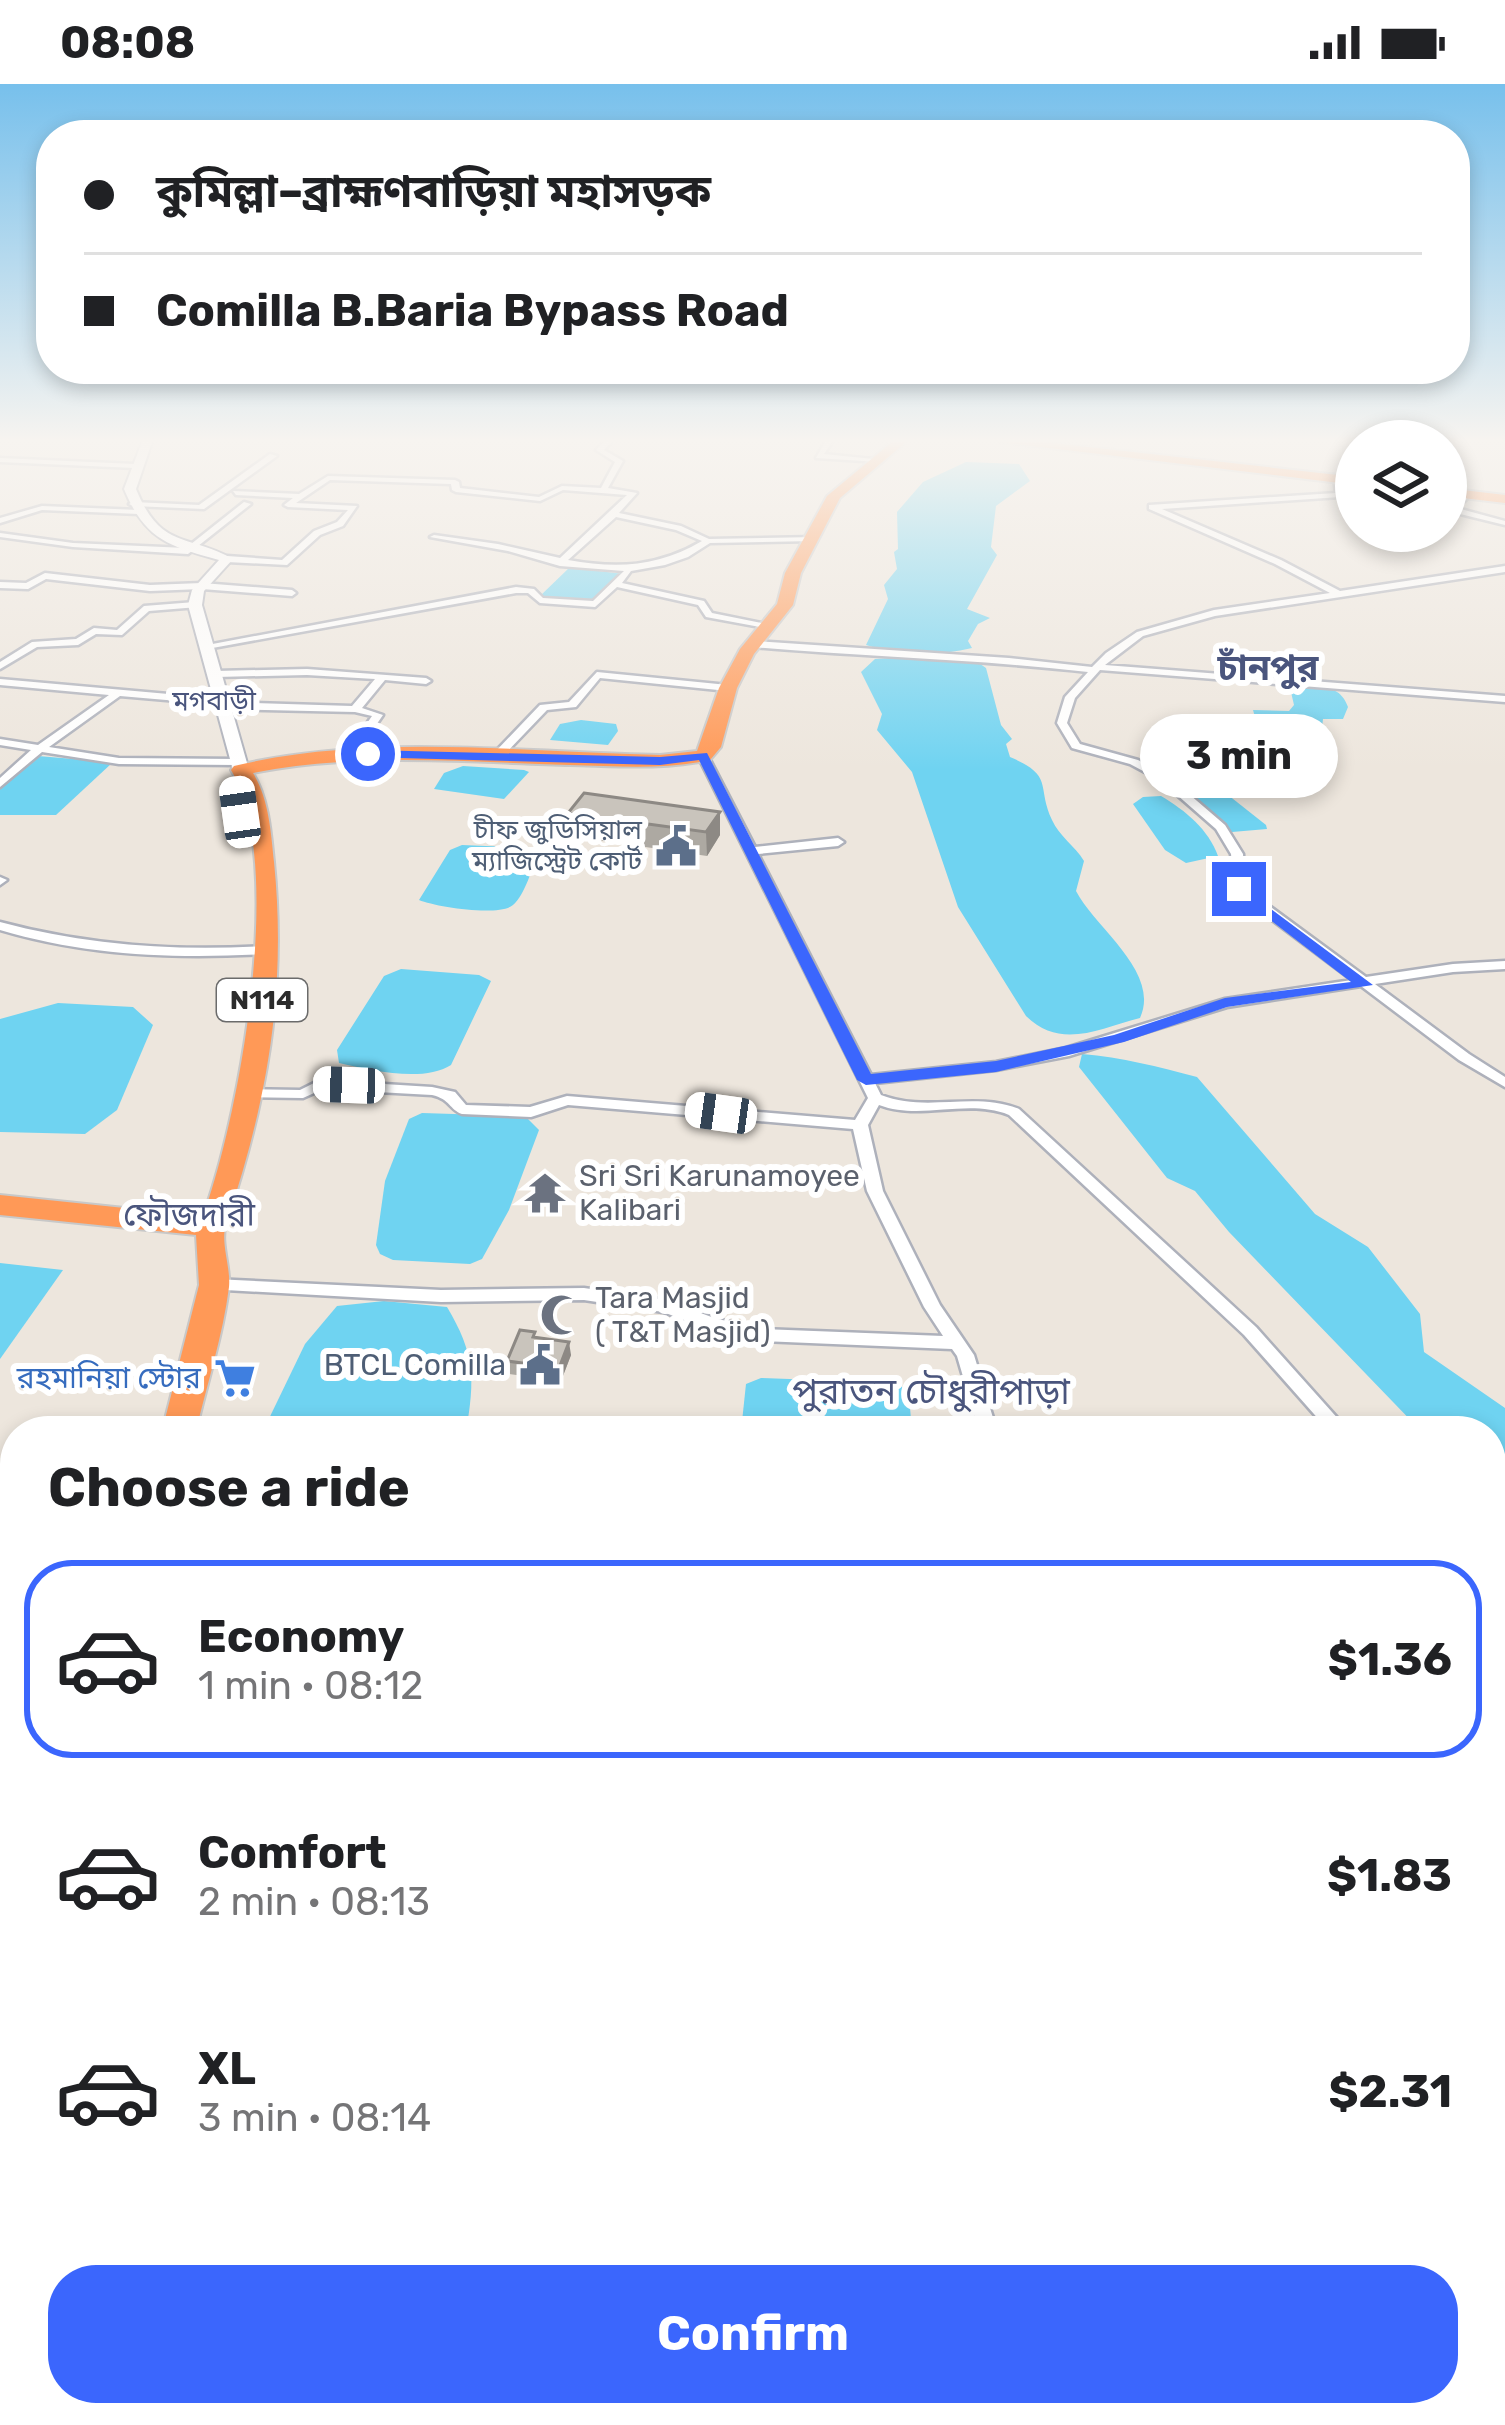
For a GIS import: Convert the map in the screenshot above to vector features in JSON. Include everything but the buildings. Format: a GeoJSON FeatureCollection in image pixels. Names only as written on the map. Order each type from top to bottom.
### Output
{"type":"FeatureCollection","features":[{"type":"Feature","properties":{"kind":"highway"},"geometry":{"type":"LineString","coordinates":[[238,766],[350,755],[660,761],[703,756],[711,746],[728,688],[753,644],[785,605],[793,574],[807,551]]}},
{"type":"Feature","properties":{"kind":"highway","name":"N114"},"geometry":{"type":"LineString","coordinates":[[210,1228],[224,1207],[247,1093],[260,951],[247,811],[249,778],[238,766]]}},
{"type":"Feature","properties":{"kind":"highway","name":"N114"},"geometry":{"type":"LineString","coordinates":[[210,1228],[206,1207],[260,951]]}},
{"type":"Feature","properties":{"kind":"highway"},"geometry":{"type":"LineString","coordinates":[[0,1205],[210,1228],[214,1285],[183,1416]]}},
{"type":"Feature","properties":{"kind":"street"},"geometry":{"type":"LineString","coordinates":[[193,551],[226,560],[285,562],[299,551]]}},
{"type":"Feature","properties":{"kind":"street"},"geometry":{"type":"LineString","coordinates":[[520,551],[560,563],[628,572],[682,559],[693,551]]}},
{"type":"Feature","properties":{"kind":"street"},"geometry":{"type":"LineString","coordinates":[[560,563],[573,551]]}},
{"type":"Feature","properties":{"kind":"street"},"geometry":{"type":"LineString","coordinates":[[1253,551],[1340,595]]}},
{"type":"Feature","properties":{"kind":"street"},"geometry":{"type":"LineString","coordinates":[[0,742],[119,761],[238,766],[195,605],[202,586],[226,560]]}},
{"type":"Feature","properties":{"kind":"street"},"geometry":{"type":"LineString","coordinates":[[1505,568],[1179,621],[1140,634],[1095,669],[1063,710],[1062,723],[1068,739],[1086,751],[1124,759],[1164,778],[1228,836],[1237,854],[1239,889],[1505,1083]]}},
{"type":"Feature","properties":{"kind":"street"},"geometry":{"type":"LineString","coordinates":[[207,646],[516,590],[531,591],[541,601],[595,604],[628,572]]}},
{"type":"Feature","properties":{"kind":"street"},"geometry":{"type":"LineString","coordinates":[[0,585],[28,586],[45,576],[150,588],[202,586],[292,593]]}},
{"type":"Feature","properties":{"kind":"street"},"geometry":{"type":"LineString","coordinates":[[618,585],[699,602],[709,615],[768,627]]}},
{"type":"Feature","properties":{"kind":"street"},"geometry":{"type":"LineString","coordinates":[[0,666],[35,644],[78,642],[94,632],[119,633],[147,608],[195,605]]}},
{"type":"Feature","properties":{"kind":"street"},"geometry":{"type":"LineString","coordinates":[[753,644],[865,654],[997,657],[1095,669],[1505,699]]}},
{"type":"Feature","properties":{"kind":"street"},"geometry":{"type":"LineString","coordinates":[[216,674],[308,672],[427,681]]}},
{"type":"Feature","properties":{"kind":"street"},"geometry":{"type":"LineString","coordinates":[[497,755],[548,704],[569,706],[597,675],[728,688]]}},
{"type":"Feature","properties":{"kind":"street"},"geometry":{"type":"LineString","coordinates":[[355,709],[382,677]]}},
{"type":"Feature","properties":{"kind":"street"},"geometry":{"type":"LineString","coordinates":[[0,682],[355,709],[378,715],[350,755]]}},
{"type":"Feature","properties":{"kind":"street"},"geometry":{"type":"LineString","coordinates":[[0,784],[40,748],[115,694]]}},
{"type":"Feature","properties":{"kind":"street"},"geometry":{"type":"LineString","coordinates":[[703,756],[875,1098],[903,1108],[994,1105],[1014,1112],[1250,1330],[1327,1416]]}},
{"type":"Feature","properties":{"kind":"street"},"geometry":{"type":"LineString","coordinates":[[749,851],[838,842]]}},
{"type":"Feature","properties":{"kind":"street"},"geometry":{"type":"LineString","coordinates":[[0,926],[56,939],[180,954],[260,951]]}},
{"type":"Feature","properties":{"kind":"street"},"geometry":{"type":"LineString","coordinates":[[866,1080],[996,1066],[1118,1039],[1225,1003],[1453,968],[1505,965]]}},
{"type":"Feature","properties":{"kind":"street"},"geometry":{"type":"LineString","coordinates":[[247,1093],[303,1094],[320,1084],[349,1085],[443,1092],[462,1109],[531,1112],[567,1100],[860,1125]]}},
{"type":"Feature","properties":{"kind":"street"},"geometry":{"type":"LineString","coordinates":[[875,1098],[860,1125],[875,1191],[973,1375],[984,1416]]}},
{"type":"Feature","properties":{"kind":"street"},"geometry":{"type":"LineString","coordinates":[[214,1285],[441,1296],[584,1294],[665,1306],[760,1335],[956,1343]]}},
{"type":"Feature","properties":{"kind":"water"},"geometry":{"type":"Polygon","coordinates":[[[994,551],[997,555],[967,609],[990,618],[978,624],[968,641],[972,648],[919,654],[866,645],[888,599],[884,585],[897,569],[894,552],[994,551]]]}},
{"type":"Feature","properties":{"kind":"water"},"geometry":{"type":"Polygon","coordinates":[[[569,568],[624,574],[595,601],[540,596],[569,568]]]}},
{"type":"Feature","properties":{"kind":"water"},"geometry":{"type":"Polygon","coordinates":[[[875,659],[976,661],[986,668],[1001,725],[1012,739],[1006,744],[1010,757],[1039,776],[1055,826],[1084,861],[1076,891],[1123,951],[1142,984],[1140,1018],[1066,1034],[1039,1026],[1026,1016],[958,907],[912,772],[877,730],[882,714],[861,672],[875,659]]]}},
{"type":"Feature","properties":{"kind":"water"},"geometry":{"type":"Polygon","coordinates":[[[1312,685],[1339,693],[1348,707],[1343,719],[1323,719],[1322,728],[1288,727],[1288,732],[1257,724],[1253,710],[1289,711],[1294,705],[1291,692],[1312,685]]]}},
{"type":"Feature","properties":{"kind":"water"},"geometry":{"type":"Polygon","coordinates":[[[581,720],[616,724],[618,731],[608,745],[550,740],[560,724],[581,720]]]}},
{"type":"Feature","properties":{"kind":"water"},"geometry":{"type":"Polygon","coordinates":[[[38,756],[112,763],[56,815],[0,815],[0,788],[38,756]]]}},
{"type":"Feature","properties":{"kind":"water"},"geometry":{"type":"Polygon","coordinates":[[[463,766],[529,772],[504,799],[434,789],[444,773],[463,766]]]}},
{"type":"Feature","properties":{"kind":"water"},"geometry":{"type":"Polygon","coordinates":[[[1223,791],[1267,829],[1232,832],[1192,796],[1223,791]]]}},
{"type":"Feature","properties":{"kind":"water"},"geometry":{"type":"Polygon","coordinates":[[[1161,796],[1195,822],[1218,856],[1186,863],[1165,850],[1133,804],[1143,797],[1161,796]]]}},
{"type":"Feature","properties":{"kind":"water"},"geometry":{"type":"Polygon","coordinates":[[[462,845],[530,848],[538,853],[513,905],[482,911],[419,900],[450,850],[462,845]]]}},
{"type":"Feature","properties":{"kind":"water"},"geometry":{"type":"Polygon","coordinates":[[[401,969],[479,975],[491,981],[451,1065],[411,1074],[339,1063],[337,1050],[384,976],[401,969]]]}},
{"type":"Feature","properties":{"kind":"water"},"geometry":{"type":"Polygon","coordinates":[[[58,1003],[133,1007],[153,1025],[117,1110],[85,1134],[0,1132],[0,1019],[58,1003]]]}},
{"type":"Feature","properties":{"kind":"water"},"geometry":{"type":"Polygon","coordinates":[[[1082,1054],[1197,1077],[1315,1214],[1368,1247],[1420,1314],[1424,1352],[1505,1408],[1505,1416],[1407,1416],[1195,1191],[1167,1178],[1079,1067],[1082,1054]]]}},
{"type":"Feature","properties":{"kind":"water"},"geometry":{"type":"Polygon","coordinates":[[[422,1113],[515,1116],[527,1118],[539,1130],[509,1210],[482,1259],[470,1264],[393,1260],[380,1254],[376,1245],[385,1181],[409,1119],[422,1113]]]}},
{"type":"Feature","properties":{"kind":"water"},"geometry":{"type":"Polygon","coordinates":[[[0,1263],[63,1270],[0,1359],[0,1263]]]}},
{"type":"Feature","properties":{"kind":"water"},"geometry":{"type":"Polygon","coordinates":[[[384,1301],[447,1307],[468,1353],[468,1416],[270,1416],[305,1344],[337,1306],[384,1301]]]}},
{"type":"Feature","properties":{"kind":"water"},"geometry":{"type":"Polygon","coordinates":[[[761,1378],[899,1383],[909,1396],[911,1416],[743,1416],[746,1384],[761,1378]]]}},
{"type":"Feature","properties":{"kind":"place","name":"চীফ জুডিসিয়াল ম্যাজিস্ট্রেট কোর্ট"},"geometry":{"type":"Point","coordinates":[676,846]}},
{"type":"Feature","properties":{"kind":"place","name":"Sri Sri Karunamoyee Kalibari"},"geometry":{"type":"Point","coordinates":[545,1193]}},
{"type":"Feature","properties":{"kind":"place","name":"Tara Masjid ( T&T Masjid)"},"geometry":{"type":"Point","coordinates":[561,1315]}},
{"type":"Feature","properties":{"kind":"place","name":"BTCL Comilla"},"geometry":{"type":"Point","coordinates":[540,1365]}},
{"type":"Feature","properties":{"kind":"place","name":"রহমানিয়া স্টোর"},"geometry":{"type":"Point","coordinates":[235,1378]}},
{"type":"Feature","properties":{"kind":"district","name":"চাঁনপুর"},"geometry":{"type":"Point","coordinates":[1268,667]}},
{"type":"Feature","properties":{"kind":"district","name":"মগবাড়ী"},"geometry":{"type":"Point","coordinates":[214,701]}},
{"type":"Feature","properties":{"kind":"district","name":"ফৌজদারী"},"geometry":{"type":"Point","coordinates":[189,1214]}},
{"type":"Feature","properties":{"kind":"district","name":"পুরাতন চৌধুরীপাড়া"},"geometry":{"type":"Point","coordinates":[931,1391]}},
{"type":"Feature","properties":{"kind":"route"},"geometry":{"type":"LineString","coordinates":[[368,754],[660,761],[703,756],[866,1080],[996,1066],[1118,1039],[1225,1003],[1365,985],[1239,889]]}}]}
